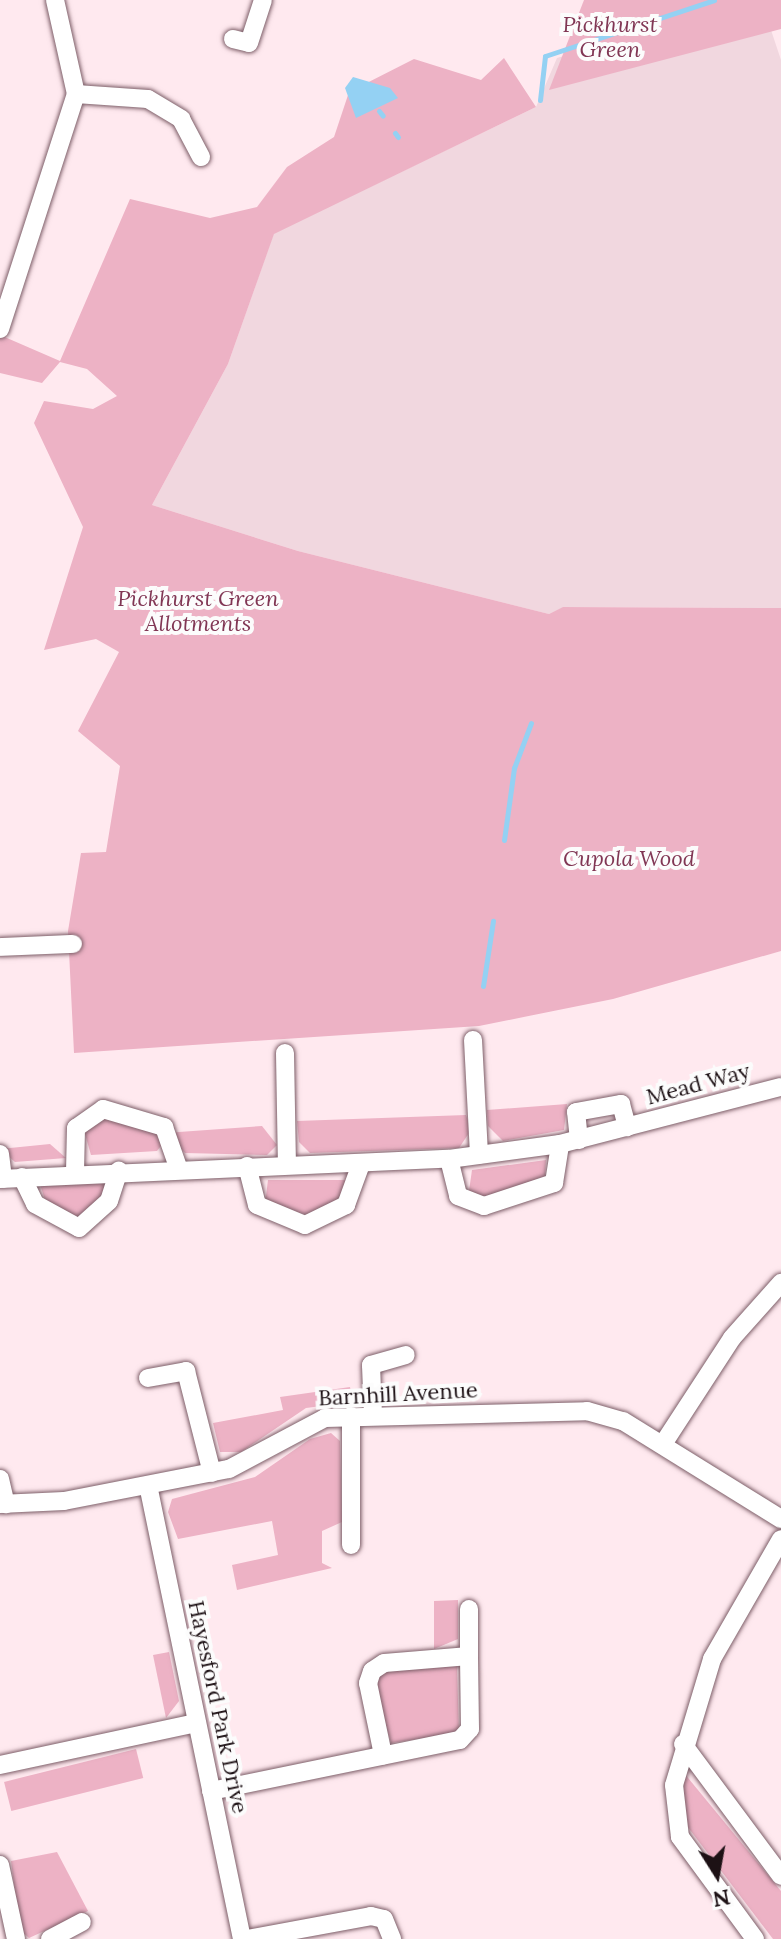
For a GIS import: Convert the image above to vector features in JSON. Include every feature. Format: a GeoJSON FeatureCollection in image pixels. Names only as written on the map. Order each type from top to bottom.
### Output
{"type":"FeatureCollection","features":[{"type":"Feature","properties":{"kind":"street"},"geometry":{"type":"LineString","coordinates":[[0,329],[76,94],[55,0]]}},
{"type":"Feature","properties":{"kind":"street"},"geometry":{"type":"LineString","coordinates":[[233,39],[249,43],[263,0]]}},
{"type":"Feature","properties":{"kind":"street"},"geometry":{"type":"LineString","coordinates":[[76,94],[148,99],[181,119],[201,157]]}},
{"type":"Feature","properties":{"kind":"street"},"geometry":{"type":"LineString","coordinates":[[0,947],[73,944]]}},
{"type":"Feature","properties":{"kind":"street"},"geometry":{"type":"LineString","coordinates":[[473,1040],[479,1155]]}},
{"type":"Feature","properties":{"kind":"street"},"geometry":{"type":"LineString","coordinates":[[285,1053],[287,1163]]}},
{"type":"Feature","properties":{"kind":"street","name":"Mead Way"},"geometry":{"type":"LineString","coordinates":[[8,1178],[178,1167],[361,1164],[449,1159],[579,1140],[781,1087]]}},
{"type":"Feature","properties":{"kind":"street","name":"Mead Way"},"geometry":{"type":"LineString","coordinates":[[579,1140],[576,1112],[621,1104],[627,1127]]}},
{"type":"Feature","properties":{"kind":"street"},"geometry":{"type":"LineString","coordinates":[[75,1172],[76,1128],[103,1109],[164,1127],[178,1167]]}},
{"type":"Feature","properties":{"kind":"street"},"geometry":{"type":"LineString","coordinates":[[449,1159],[458,1196],[484,1206],[554,1183],[560,1144]]}},
{"type":"Feature","properties":{"kind":"street"},"geometry":{"type":"LineString","coordinates":[[0,1154],[8,1178],[35,1204],[79,1228],[109,1201],[119,1171]]}},
{"type":"Feature","properties":{"kind":"street"},"geometry":{"type":"LineString","coordinates":[[247,1166],[257,1205],[305,1225],[346,1205],[361,1164]]}},
{"type":"Feature","properties":{"kind":"street"},"geometry":{"type":"LineString","coordinates":[[663,1444],[732,1338],[781,1283]]}},
{"type":"Feature","properties":{"kind":"street"},"geometry":{"type":"LineString","coordinates":[[373,1415],[365,1366],[406,1355]]}},
{"type":"Feature","properties":{"kind":"street"},"geometry":{"type":"LineString","coordinates":[[148,1378],[186,1371],[212,1473]]}},
{"type":"Feature","properties":{"kind":"street","name":"Barnhill Avenue"},"geometry":{"type":"LineString","coordinates":[[3,1504],[148,1485],[212,1473],[246,1463],[304,1424],[351,1416],[587,1411],[623,1421],[781,1519]]}},
{"type":"Feature","properties":{"kind":"street"},"geometry":{"type":"LineString","coordinates":[[351,1416],[351,1545]]}},
{"type":"Feature","properties":{"kind":"street"},"geometry":{"type":"LineString","coordinates":[[0,1479],[3,1504]]}},
{"type":"Feature","properties":{"kind":"street","name":"Hayesford Park Drive"},"geometry":{"type":"LineString","coordinates":[[148,1485],[244,1939]]}},
{"type":"Feature","properties":{"kind":"street"},"geometry":{"type":"LineString","coordinates":[[755,1939],[680,1837],[673,1813],[683,1744],[712,1659],[781,1539]]}},
{"type":"Feature","properties":{"kind":"street"},"geometry":{"type":"LineString","coordinates":[[211,1791],[466,1736],[469,1609]]}},
{"type":"Feature","properties":{"kind":"street"},"geometry":{"type":"LineString","coordinates":[[383,1755],[372,1671],[384,1663],[469,1656]]}},
{"type":"Feature","properties":{"kind":"street"},"geometry":{"type":"LineString","coordinates":[[0,1765],[196,1723]]}},
{"type":"Feature","properties":{"kind":"street"},"geometry":{"type":"LineString","coordinates":[[683,1744],[781,1876]]}},
{"type":"Feature","properties":{"kind":"street"},"geometry":{"type":"LineString","coordinates":[[0,1865],[16,1939]]}},
{"type":"Feature","properties":{"kind":"street"},"geometry":{"type":"LineString","coordinates":[[244,1939],[371,1916],[384,1919],[392,1939]]}},
{"type":"Feature","properties":{"kind":"street"},"geometry":{"type":"LineString","coordinates":[[50,1939],[82,1922]]}},
{"type":"Feature","properties":{"kind":"shaded area"},"geometry":{"type":"Polygon","coordinates":[[[749,0],[761,0],[781,60],[781,608],[564,607],[549,614],[298,551],[152,505],[228,364],[274,233],[536,107],[557,58],[749,0]]]}},
{"type":"Feature","properties":{"kind":"green space","name":"Pickhurst Green"},"geometry":{"type":"Polygon","coordinates":[[[584,0],[781,0],[781,29],[549,90],[584,0]]]}},
{"type":"Feature","properties":{"kind":"green space"},"geometry":{"type":"Polygon","coordinates":[[[504,58],[536,107],[274,234],[228,364],[152,505],[298,551],[549,614],[563,607],[781,608],[781,951],[613,999],[479,1026],[74,1053],[68,931],[81,853],[106,852],[120,766],[78,731],[119,652],[96,639],[44,650],[83,527],[34,423],[44,401],[93,409],[117,396],[87,369],[60,362],[42,383],[0,373],[0,335],[60,361],[130,199],[210,218],[257,207],[287,167],[334,137],[349,92],[414,59],[481,80],[504,58]]]}},
{"type":"Feature","properties":{"kind":"green space"},"geometry":{"type":"Polygon","coordinates":[[[567,1104],[564,1130],[503,1141],[488,1126],[487,1110],[567,1104]]]}},
{"type":"Feature","properties":{"kind":"green space"},"geometry":{"type":"Polygon","coordinates":[[[466,1115],[471,1130],[459,1148],[310,1153],[299,1142],[297,1121],[466,1115]]]}},
{"type":"Feature","properties":{"kind":"green space"},"geometry":{"type":"Polygon","coordinates":[[[106,1117],[160,1131],[164,1142],[157,1151],[91,1155],[85,1134],[90,1123],[106,1117]]]}},
{"type":"Feature","properties":{"kind":"green space"},"geometry":{"type":"Polygon","coordinates":[[[262,1126],[277,1145],[267,1155],[185,1153],[165,1133],[262,1126]]]}},
{"type":"Feature","properties":{"kind":"green space"},"geometry":{"type":"Polygon","coordinates":[[[50,1144],[66,1158],[15,1162],[0,1149],[50,1144]]]}},
{"type":"Feature","properties":{"kind":"green space"},"geometry":{"type":"Polygon","coordinates":[[[546,1160],[545,1176],[478,1202],[468,1198],[472,1170],[546,1160]]]}},
{"type":"Feature","properties":{"kind":"green space"},"geometry":{"type":"Polygon","coordinates":[[[268,1180],[348,1180],[344,1197],[308,1215],[265,1204],[268,1180]]]}},
{"type":"Feature","properties":{"kind":"green space"},"geometry":{"type":"Polygon","coordinates":[[[39,1181],[104,1181],[105,1194],[78,1216],[61,1213],[46,1203],[39,1181]]]}},
{"type":"Feature","properties":{"kind":"green space"},"geometry":{"type":"Polygon","coordinates":[[[350,1387],[353,1402],[306,1408],[241,1452],[220,1452],[213,1423],[283,1410],[280,1397],[350,1387]]]}},
{"type":"Feature","properties":{"kind":"green space"},"geometry":{"type":"Polygon","coordinates":[[[331,1433],[340,1441],[342,1522],[322,1531],[322,1563],[332,1568],[237,1590],[232,1565],[278,1555],[272,1521],[178,1539],[168,1512],[172,1499],[255,1477],[310,1439],[331,1433]]]}},
{"type":"Feature","properties":{"kind":"green space"},"geometry":{"type":"Polygon","coordinates":[[[458,1600],[458,1639],[434,1649],[434,1601],[458,1600]]]}},
{"type":"Feature","properties":{"kind":"green space"},"geometry":{"type":"Polygon","coordinates":[[[169,1652],[179,1701],[166,1718],[153,1655],[169,1652]]]}},
{"type":"Feature","properties":{"kind":"green space"},"geometry":{"type":"Polygon","coordinates":[[[457,1666],[459,1733],[391,1743],[374,1685],[379,1671],[457,1666]]]}},
{"type":"Feature","properties":{"kind":"green space"},"geometry":{"type":"Polygon","coordinates":[[[136,1749],[143,1778],[11,1811],[4,1782],[136,1749]]]}},
{"type":"Feature","properties":{"kind":"green space"},"geometry":{"type":"Polygon","coordinates":[[[684,1773],[781,1891],[781,1939],[773,1939],[684,1822],[684,1773]]]}},
{"type":"Feature","properties":{"kind":"green space"},"geometry":{"type":"Polygon","coordinates":[[[57,1852],[88,1911],[29,1938],[20,1930],[11,1861],[57,1852]]]}},
{"type":"Feature","properties":{"kind":"water"},"geometry":{"type":"Polygon","coordinates":[[[353,77],[390,88],[398,98],[356,118],[345,88],[353,77]]]}},
{"type":"Feature","properties":{"kind":"waterway"},"geometry":{"type":"LineString","coordinates":[[540,100],[545,56],[714,0]]}},
{"type":"Feature","properties":{"kind":"waterway"},"geometry":{"type":"LineString","coordinates":[[379,111],[383,116]]}},
{"type":"Feature","properties":{"kind":"waterway"},"geometry":{"type":"LineString","coordinates":[[395,133],[398,137]]}},
{"type":"Feature","properties":{"kind":"waterway"},"geometry":{"type":"LineString","coordinates":[[504,840],[514,768],[531,723]]}},
{"type":"Feature","properties":{"kind":"waterway"},"geometry":{"type":"LineString","coordinates":[[483,986],[493,921]]}},
{"type":"Feature","properties":{"kind":"park label","name":"Pickhurst Green Allotments"},"geometry":{"type":"Point","coordinates":[198,610]}},
{"type":"Feature","properties":{"kind":"park label","name":"Cupola Wood"},"geometry":{"type":"Point","coordinates":[629,859]}}]}
